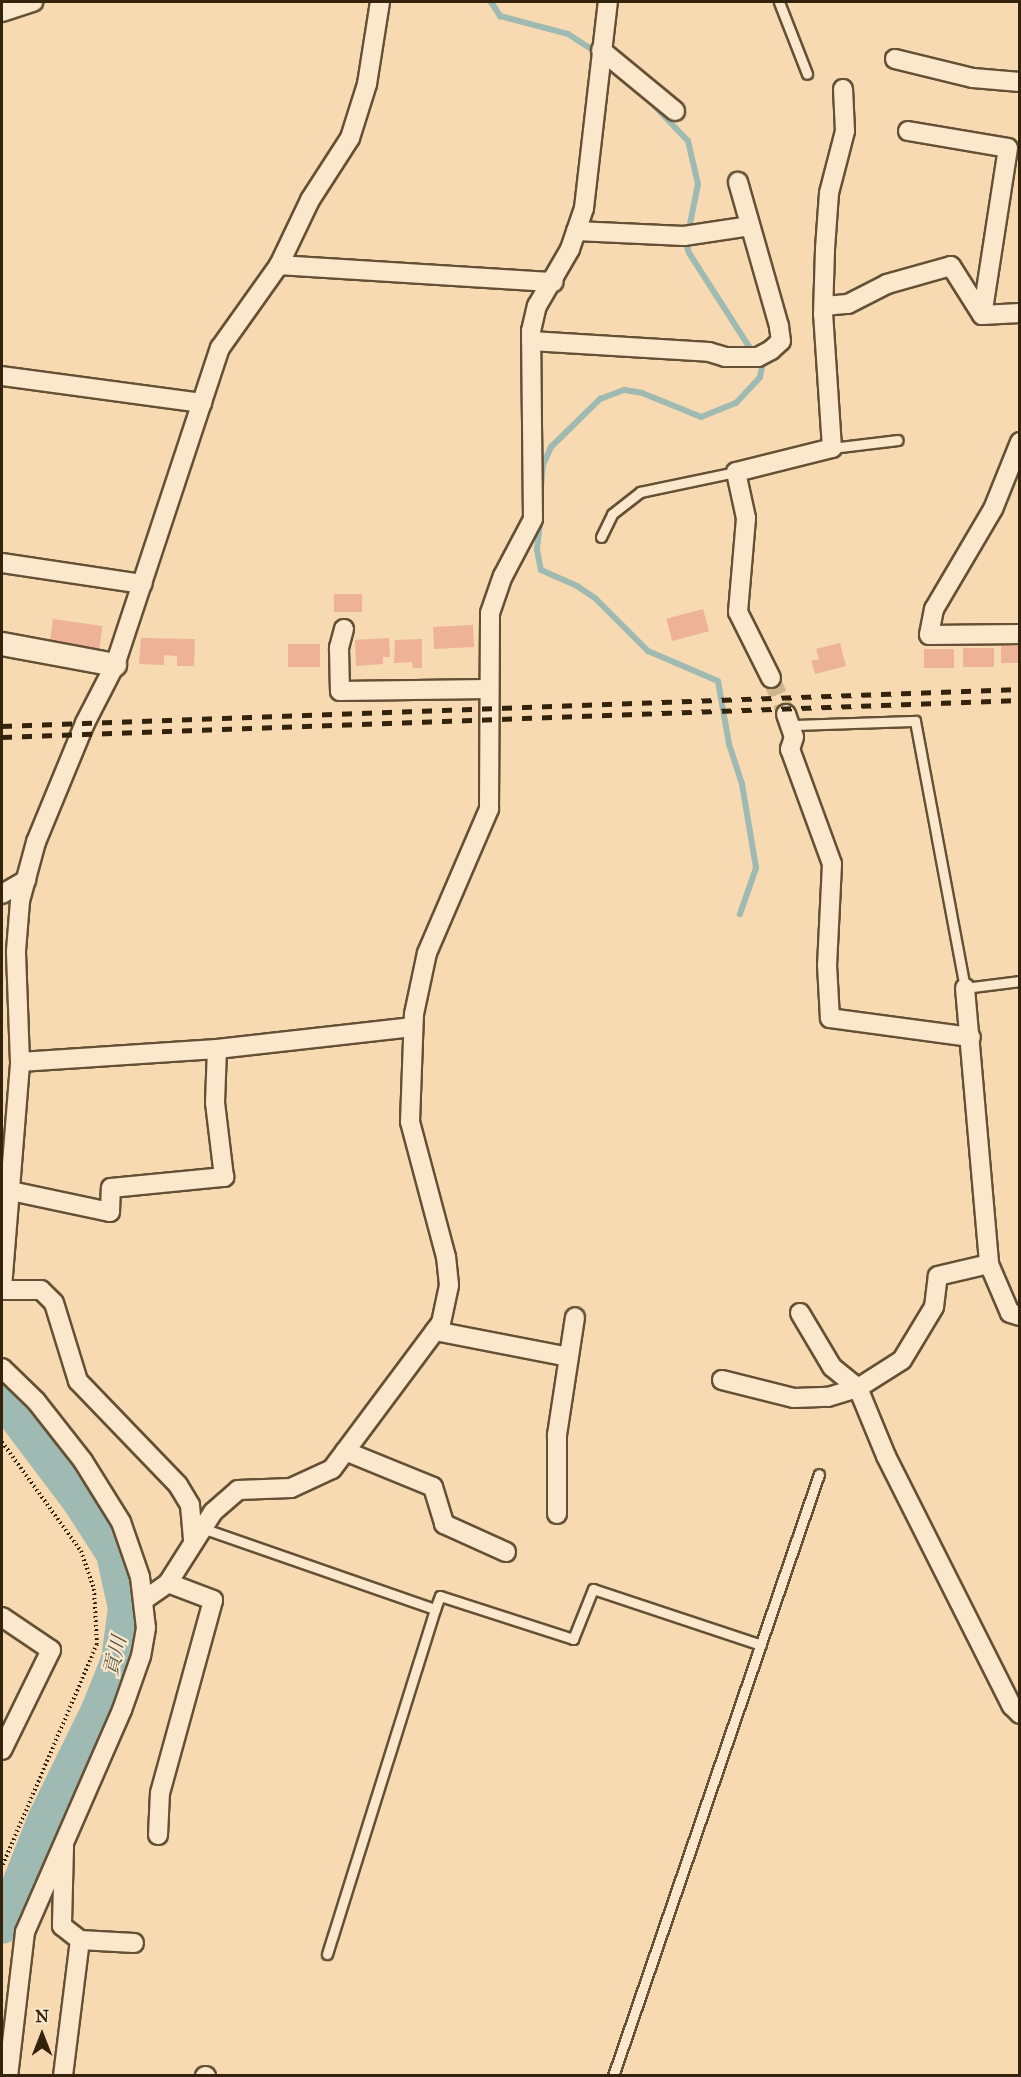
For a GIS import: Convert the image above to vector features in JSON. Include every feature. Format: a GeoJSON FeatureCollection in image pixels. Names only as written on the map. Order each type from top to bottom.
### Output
{"type":"FeatureCollection","features":[{"type":"Feature","properties":{"kind":"street"},"geometry":{"type":"LineString","coordinates":[[2,12],[33,2]]}},
{"type":"Feature","properties":{"kind":"street"},"geometry":{"type":"LineString","coordinates":[[198,1534],[190,1505],[178,1485],[78,1381],[54,1303],[41,1290],[2,1289],[8,1181],[20,1062],[16,951],[26,880],[36,843],[80,735],[115,665],[220,348],[279,265],[310,200],[350,138],[367,84],[380,2]]}},
{"type":"Feature","properties":{"kind":"street"},"geometry":{"type":"LineString","coordinates":[[144,1600],[168,1583],[213,1512],[238,1490],[291,1488],[309,1483],[332,1469],[441,1323],[449,1285],[446,1257],[410,1122],[413,1027],[428,953],[489,809],[490,613],[503,576],[533,519],[531,341],[537,306],[553,282],[584,208],[608,2]]}},
{"type":"Feature","properties":{"kind":"street"},"geometry":{"type":"LineString","coordinates":[[601,50],[675,111]]}},
{"type":"Feature","properties":{"kind":"street"},"geometry":{"type":"LineString","coordinates":[[895,59],[973,78],[1020,82]]}},
{"type":"Feature","properties":{"kind":"street"},"geometry":{"type":"LineString","coordinates":[[771,678],[738,612],[746,518],[736,472],[832,448],[824,306],[829,193],[845,131],[843,89]]}},
{"type":"Feature","properties":{"kind":"street"},"geometry":{"type":"LineString","coordinates":[[908,132],[1008,148],[982,315]]}},
{"type":"Feature","properties":{"kind":"street"},"geometry":{"type":"LineString","coordinates":[[531,341],[709,352],[725,357],[758,357],[771,350],[781,341],[779,326],[738,182]]}},
{"type":"Feature","properties":{"kind":"street"},"geometry":{"type":"LineString","coordinates":[[576,231],[684,236],[750,226]]}},
{"type":"Feature","properties":{"kind":"street"},"geometry":{"type":"LineString","coordinates":[[279,265],[553,282]]}},
{"type":"Feature","properties":{"kind":"street"},"geometry":{"type":"LineString","coordinates":[[824,306],[848,304],[887,284],[951,266],[982,315]]}},
{"type":"Feature","properties":{"kind":"street"},"geometry":{"type":"LineString","coordinates":[[982,315],[1020,313]]}},
{"type":"Feature","properties":{"kind":"street"},"geometry":{"type":"LineString","coordinates":[[2,376],[202,403]]}},
{"type":"Feature","properties":{"kind":"street"},"geometry":{"type":"LineString","coordinates":[[1020,442],[993,509],[934,609],[929,634],[1020,634]]}},
{"type":"Feature","properties":{"kind":"street"},"geometry":{"type":"LineString","coordinates":[[2,563],[142,584]]}},
{"type":"Feature","properties":{"kind":"street"},"geometry":{"type":"LineString","coordinates":[[344,629],[339,648],[340,691],[489,689]]}},
{"type":"Feature","properties":{"kind":"street"},"geometry":{"type":"LineString","coordinates":[[2,644],[115,665]]}},
{"type":"Feature","properties":{"kind":"street"},"geometry":{"type":"LineString","coordinates":[[789,719],[790,749],[832,864],[827,965],[830,1018],[970,1037]]}},
{"type":"Feature","properties":{"kind":"street"},"geometry":{"type":"LineString","coordinates":[[2,894],[26,880]]}},
{"type":"Feature","properties":{"kind":"street"},"geometry":{"type":"LineString","coordinates":[[965,988],[989,1264],[1010,1313],[1020,1316]]}},
{"type":"Feature","properties":{"kind":"street"},"geometry":{"type":"LineString","coordinates":[[20,1062],[217,1049],[413,1027]]}},
{"type":"Feature","properties":{"kind":"street"},"geometry":{"type":"LineString","coordinates":[[8,1181],[110,1212],[111,1188],[224,1177],[215,1103],[217,1049]]}},
{"type":"Feature","properties":{"kind":"street"},"geometry":{"type":"LineString","coordinates":[[722,1380],[794,1398],[828,1397],[858,1388],[902,1360],[934,1307],[938,1276],[989,1264]]}},
{"type":"Feature","properties":{"kind":"street"},"geometry":{"type":"LineString","coordinates":[[800,1313],[832,1367],[858,1388],[902,1487],[1012,1706],[1020,1714]]}},
{"type":"Feature","properties":{"kind":"street"},"geometry":{"type":"LineString","coordinates":[[557,1514],[557,1435],[575,1317]]}},
{"type":"Feature","properties":{"kind":"street"},"geometry":{"type":"LineString","coordinates":[[435,1331],[569,1357]]}},
{"type":"Feature","properties":{"kind":"street"},"geometry":{"type":"LineString","coordinates":[[2,1368],[36,1401],[83,1461],[122,1522],[144,1600],[146,1628],[141,1656],[122,1710],[65,1837],[26,1932],[8,2076]]}},
{"type":"Feature","properties":{"kind":"street"},"geometry":{"type":"LineString","coordinates":[[345,1451],[433,1487],[444,1524],[506,1552]]}},
{"type":"Feature","properties":{"kind":"street"},"geometry":{"type":"LineString","coordinates":[[158,1835],[160,1793],[213,1600],[168,1583]]}},
{"type":"Feature","properties":{"kind":"street"},"geometry":{"type":"LineString","coordinates":[[2,1617],[51,1650],[3,1742]]}},
{"type":"Feature","properties":{"kind":"street"},"geometry":{"type":"LineString","coordinates":[[65,1837],[62,1926],[80,1940],[134,1943]]}},
{"type":"Feature","properties":{"kind":"street"},"geometry":{"type":"LineString","coordinates":[[63,2076],[80,1940]]}},
{"type":"Feature","properties":{"kind":"lane"},"geometry":{"type":"LineString","coordinates":[[779,2],[807,74]]}},
{"type":"Feature","properties":{"kind":"lane"},"geometry":{"type":"LineString","coordinates":[[832,448],[898,440]]}},
{"type":"Feature","properties":{"kind":"lane"},"geometry":{"type":"LineString","coordinates":[[601,537],[612,514],[640,492],[736,472]]}},
{"type":"Feature","properties":{"kind":"lane"},"geometry":{"type":"LineString","coordinates":[[789,719],[915,721],[965,988],[1020,981]]}},
{"type":"Feature","properties":{"kind":"lane"},"geometry":{"type":"LineString","coordinates":[[613,2076],[819,1474]]}},
{"type":"Feature","properties":{"kind":"lane"},"geometry":{"type":"LineString","coordinates":[[198,1534],[435,1609]]}},
{"type":"Feature","properties":{"kind":"lane"},"geometry":{"type":"LineString","coordinates":[[327,1953],[440,1596],[573,1639],[593,1589],[760,1645]]}},
{"type":"Feature","properties":{"kind":"building"},"geometry":{"type":"Polygon","coordinates":[[[334,594],[362,594],[362,612],[334,612],[334,594]]]}},
{"type":"Feature","properties":{"kind":"building"},"geometry":{"type":"Polygon","coordinates":[[[703,609],[709,631],[672,641],[666,619],[703,609]]]}},
{"type":"Feature","properties":{"kind":"building"},"geometry":{"type":"Polygon","coordinates":[[[53,619],[103,626],[99,650],[50,643],[53,619]]]}},
{"type":"Feature","properties":{"kind":"building"},"geometry":{"type":"Polygon","coordinates":[[[473,625],[474,647],[434,649],[433,627],[473,625]]]}},
{"type":"Feature","properties":{"kind":"building"},"geometry":{"type":"Polygon","coordinates":[[[141,638],[195,639],[194,666],[177,666],[177,656],[164,655],[164,665],[139,664],[141,638]]]}},
{"type":"Feature","properties":{"kind":"building"},"geometry":{"type":"Polygon","coordinates":[[[389,638],[390,657],[383,657],[383,664],[356,666],[355,640],[389,638]]]}},
{"type":"Feature","properties":{"kind":"building"},"geometry":{"type":"Polygon","coordinates":[[[422,639],[422,668],[413,668],[412,662],[394,663],[395,640],[422,639]]]}},
{"type":"Feature","properties":{"kind":"building"},"geometry":{"type":"Polygon","coordinates":[[[840,643],[846,666],[815,674],[811,661],[819,659],[816,649],[840,643]]]}},
{"type":"Feature","properties":{"kind":"building"},"geometry":{"type":"Polygon","coordinates":[[[288,644],[320,644],[320,667],[288,667],[288,644]]]}},
{"type":"Feature","properties":{"kind":"building"},"geometry":{"type":"Polygon","coordinates":[[[1001,645],[1020,645],[1020,663],[1001,663],[1001,645]]]}},
{"type":"Feature","properties":{"kind":"building"},"geometry":{"type":"Polygon","coordinates":[[[963,648],[994,648],[994,667],[963,667],[963,648]]]}},
{"type":"Feature","properties":{"kind":"building"},"geometry":{"type":"Polygon","coordinates":[[[924,649],[954,649],[954,668],[924,668],[924,649]]]}},
{"type":"Feature","properties":{"kind":"waterway"},"geometry":{"type":"LineString","coordinates":[[491,2],[500,16],[568,34],[597,53]]}},
{"type":"Feature","properties":{"kind":"waterway"},"geometry":{"type":"LineString","coordinates":[[541,488],[543,465],[551,447],[600,399],[624,390],[642,393],[701,417],[736,403],[760,377],[762,367],[689,253],[686,244],[698,184],[688,141],[649,100]]}},
{"type":"Feature","properties":{"kind":"waterway"},"geometry":{"type":"LineString","coordinates":[[541,516],[537,550],[541,570],[577,586],[596,599],[648,651],[718,681],[729,744],[742,784],[756,868],[740,914]]}},
{"type":"Feature","properties":{"kind":"waterway","name":"貢川"},"geometry":{"type":"LineString","coordinates":[[2,1399],[79,1501],[113,1554],[125,1608],[118,1660],[98,1710],[45,1818],[2,1927]]}},
{"type":"Feature","properties":{"kind":"tunnel"},"geometry":{"type":"LineString","coordinates":[[771,678],[786,714]]}},
{"type":"Feature","properties":{"kind":"railway"},"geometry":{"type":"LineString","coordinates":[[2,726],[1020,689]]}},
{"type":"Feature","properties":{"kind":"railway"},"geometry":{"type":"LineString","coordinates":[[2,737],[1020,700]]}}]}
